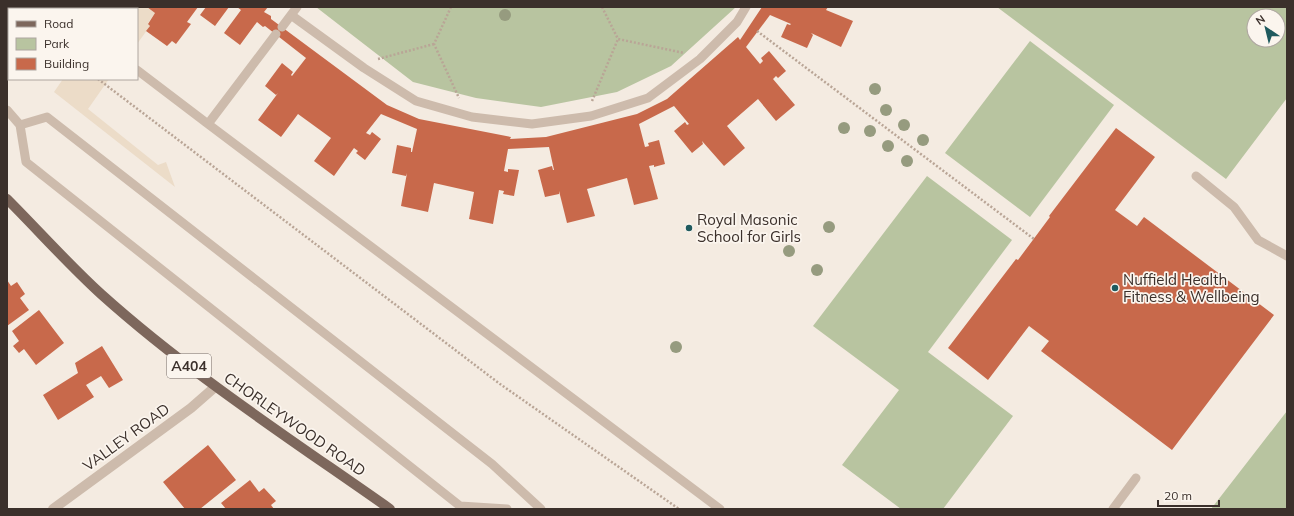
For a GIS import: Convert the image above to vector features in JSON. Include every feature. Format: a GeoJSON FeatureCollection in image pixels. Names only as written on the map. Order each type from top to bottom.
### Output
{"type":"FeatureCollection","features":[{"type":"Feature","properties":{"kind":"main road","name":"CHORLEYWOOD ROAD"},"geometry":{"type":"LineString","coordinates":[[7,199],[100,293],[215,387],[390,509]]}},
{"type":"Feature","properties":{"kind":"street","name":"VALLEY ROAD"},"geometry":{"type":"LineString","coordinates":[[53,509],[191,408],[215,387]]}},
{"type":"Feature","properties":{"kind":"lane"},"geometry":{"type":"LineString","coordinates":[[208,124],[297,7]]}},
{"type":"Feature","properties":{"kind":"lane"},"geometry":{"type":"LineString","coordinates":[[290,16],[416,102],[468,116],[532,124],[585,117],[648,98],[702,57],[737,22],[746,7]]}},
{"type":"Feature","properties":{"kind":"lane"},"geometry":{"type":"LineString","coordinates":[[138,71],[720,509]]}},
{"type":"Feature","properties":{"kind":"lane"},"geometry":{"type":"LineString","coordinates":[[7,110],[20,125],[26,162],[460,506],[507,509]]}},
{"type":"Feature","properties":{"kind":"lane"},"geometry":{"type":"LineString","coordinates":[[20,125],[46,117],[492,464],[541,509]]}},
{"type":"Feature","properties":{"kind":"lane"},"geometry":{"type":"LineString","coordinates":[[1196,176],[1234,207],[1258,240],[1287,256]]}},
{"type":"Feature","properties":{"kind":"lane"},"geometry":{"type":"LineString","coordinates":[[1113,509],[1136,478]]}},
{"type":"Feature","properties":{"kind":"path"},"geometry":{"type":"LineString","coordinates":[[451,7],[434,44],[468,116]]}},
{"type":"Feature","properties":{"kind":"path"},"geometry":{"type":"LineString","coordinates":[[585,117],[618,39],[602,7]]}},
{"type":"Feature","properties":{"kind":"path"},"geometry":{"type":"LineString","coordinates":[[757,31],[1034,239]]}},
{"type":"Feature","properties":{"kind":"path"},"geometry":{"type":"LineString","coordinates":[[618,39],[702,57]]}},
{"type":"Feature","properties":{"kind":"path"},"geometry":{"type":"LineString","coordinates":[[359,64],[434,44]]}},
{"type":"Feature","properties":{"kind":"path"},"geometry":{"type":"LineString","coordinates":[[99,80],[500,384],[679,509]]}},
{"type":"Feature","properties":{"kind":"green space"},"geometry":{"type":"Polygon","coordinates":[[[316,7],[736,7],[671,66],[617,92],[541,107],[476,98],[413,82],[316,7]]]}},
{"type":"Feature","properties":{"kind":"green space"},"geometry":{"type":"Polygon","coordinates":[[[997,7],[1287,7],[1287,98],[1226,179],[997,7]]]}},
{"type":"Feature","properties":{"kind":"green space"},"geometry":{"type":"Polygon","coordinates":[[[1030,41],[1114,105],[1030,217],[945,153],[1030,41]]]}},
{"type":"Feature","properties":{"kind":"green space"},"geometry":{"type":"Polygon","coordinates":[[[927,176],[1012,240],[928,352],[1013,416],[943,509],[901,509],[842,465],[899,390],[813,326],[927,176]]]}},
{"type":"Feature","properties":{"kind":"green space"},"geometry":{"type":"Polygon","coordinates":[[[1287,411],[1287,509],[1211,509],[1287,411]]]}},
{"type":"Feature","properties":{"kind":"shaded area"},"geometry":{"type":"Polygon","coordinates":[[[147,7],[155,13],[148,23],[150,26],[138,43],[138,8],[111,8],[147,7]]]}},
{"type":"Feature","properties":{"kind":"shaded area"},"geometry":{"type":"Polygon","coordinates":[[[62,80],[108,80],[88,109],[158,165],[166,162],[175,187],[54,92],[62,80]]]}},
{"type":"Feature","properties":{"kind":"building"},"geometry":{"type":"Polygon","coordinates":[[[147,7],[198,7],[187,22],[191,24],[176,44],[172,41],[167,46],[146,31],[150,26],[148,24],[155,13],[147,7]]]}},
{"type":"Feature","properties":{"kind":"building"},"geometry":{"type":"Polygon","coordinates":[[[206,7],[229,7],[215,26],[200,15],[206,7]]]}},
{"type":"Feature","properties":{"kind":"building"},"geometry":{"type":"Polygon","coordinates":[[[237,7],[268,7],[264,12],[271,16],[271,19],[387,105],[419,119],[511,137],[510,139],[546,137],[637,114],[667,99],[738,37],[740,40],[762,7],[828,7],[826,10],[853,21],[841,47],[811,33],[813,35],[807,48],[781,37],[787,24],[791,24],[770,15],[746,47],[760,64],[763,61],[761,58],[769,51],[786,71],[778,78],[776,76],[773,79],[795,105],[776,121],[758,99],[727,126],[745,148],[724,166],[702,141],[703,144],[692,153],[674,131],[685,122],[687,125],[689,124],[674,106],[639,124],[645,147],[649,146],[648,143],[659,140],[665,164],[654,167],[654,165],[649,166],[658,199],[634,205],[627,178],[587,189],[595,216],[567,223],[559,191],[559,194],[545,197],[538,170],[552,166],[554,170],[549,147],[508,149],[504,171],[508,172],[508,169],[519,170],[514,196],[503,194],[504,191],[499,190],[493,224],[469,219],[474,192],[434,183],[428,212],[401,206],[407,173],[406,176],[392,173],[397,145],[411,148],[412,152],[417,129],[381,114],[366,133],[370,135],[372,132],[381,139],[365,160],[356,153],[358,151],[354,148],[334,176],[314,161],[331,138],[298,114],[281,137],[258,120],[278,93],[276,95],[265,86],[282,63],[293,72],[291,75],[292,76],[306,58],[265,26],[263,27],[257,22],[240,45],[224,33],[241,10],[237,7]]]}},
{"type":"Feature","properties":{"kind":"building","name":"Nuffield Health Fitness & Wellbeing"},"geometry":{"type":"Polygon","coordinates":[[[1116,128],[1155,157],[1115,210],[1137,226],[1144,217],[1274,315],[1172,450],[1041,351],[1049,341],[1029,326],[988,380],[948,348],[1016,259],[1018,260],[1050,217],[1049,216],[1116,128]]]}},
{"type":"Feature","properties":{"kind":"building"},"geometry":{"type":"Polygon","coordinates":[[[7,280],[11,286],[17,282],[25,294],[20,298],[29,310],[7,326],[7,280]]]}},
{"type":"Feature","properties":{"kind":"building"},"geometry":{"type":"Polygon","coordinates":[[[39,310],[64,343],[36,365],[24,349],[19,353],[13,346],[19,341],[12,331],[39,310]]]}},
{"type":"Feature","properties":{"kind":"building"},"geometry":{"type":"Polygon","coordinates":[[[102,346],[123,380],[109,388],[101,376],[86,385],[94,397],[58,420],[43,395],[78,373],[75,363],[102,346]]]}},
{"type":"Feature","properties":{"kind":"building"},"geometry":{"type":"Polygon","coordinates":[[[208,445],[236,480],[200,509],[185,509],[163,482],[208,445]]]}},
{"type":"Feature","properties":{"kind":"building"},"geometry":{"type":"Polygon","coordinates":[[[250,480],[259,492],[264,488],[276,501],[271,505],[274,509],[226,509],[221,503],[250,480]]]}},
{"type":"Feature","properties":{"kind":"place","name":"Royal Masonic School for Girls"},"geometry":{"type":"Point","coordinates":[689,228]}},
{"type":"Feature","properties":{"kind":"place","name":"Nuffield Health Fitness & Wellbeing"},"geometry":{"type":"Point","coordinates":[1115,288]}}]}
